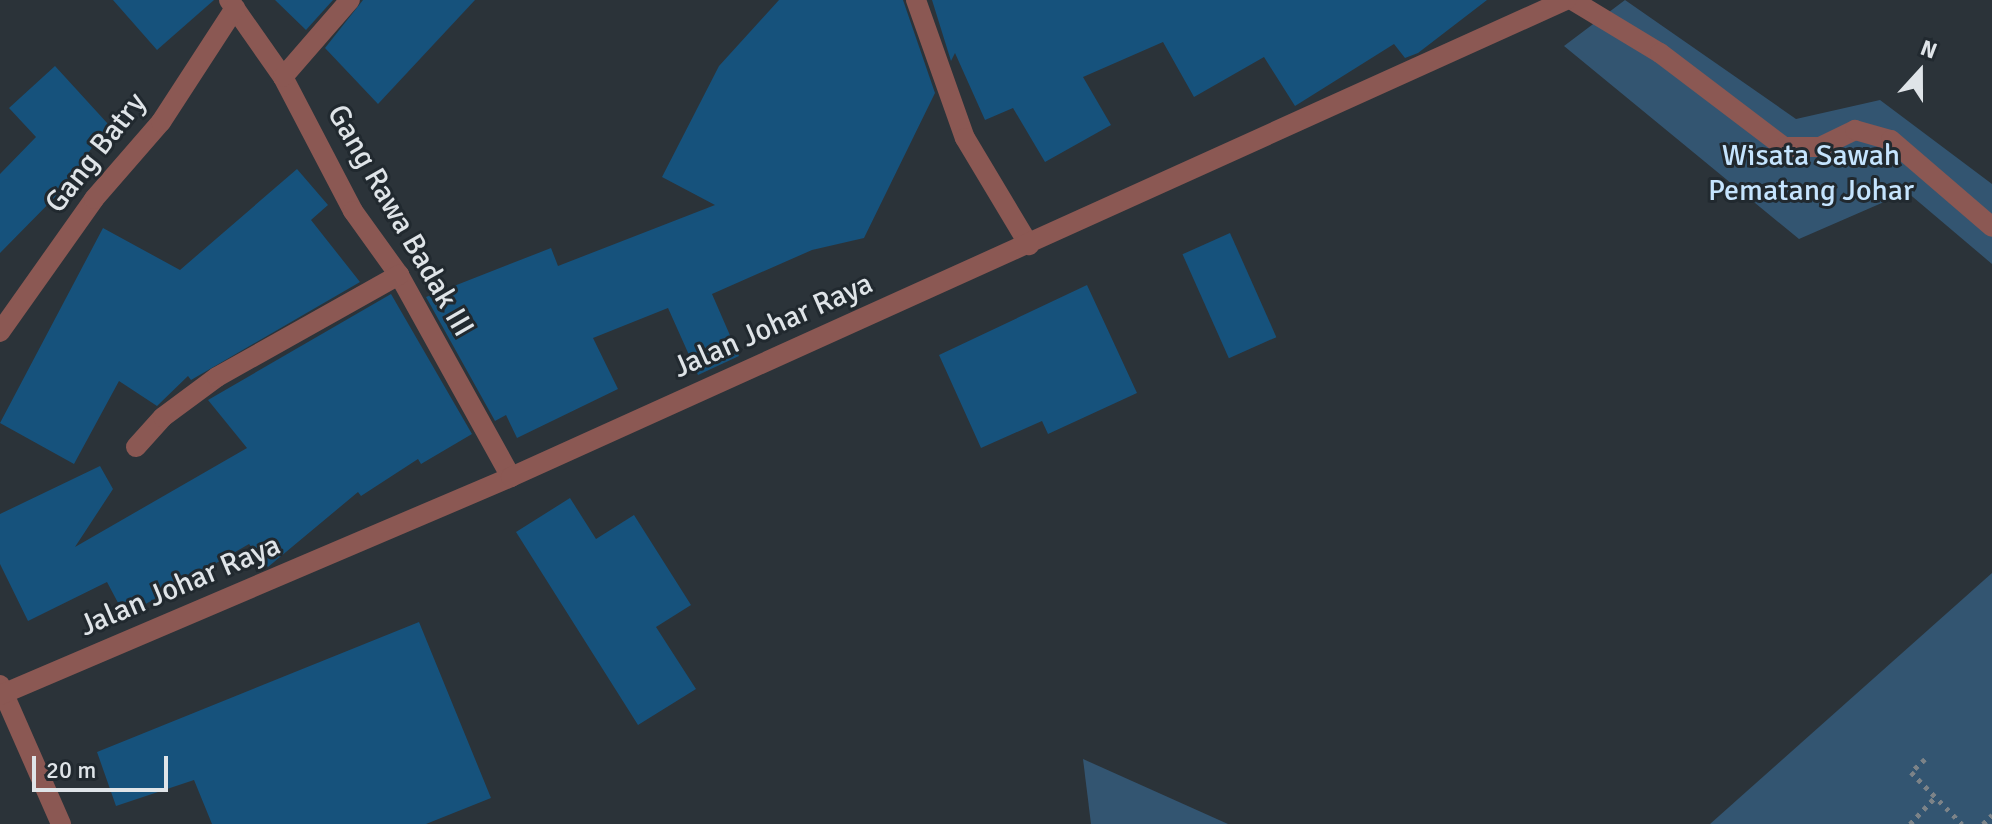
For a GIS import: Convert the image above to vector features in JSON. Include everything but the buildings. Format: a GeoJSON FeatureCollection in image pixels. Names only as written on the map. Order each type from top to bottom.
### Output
{"type":"FeatureCollection","features":[{"type":"Feature","properties":{"kind":"street"},"geometry":{"type":"LineString","coordinates":[[283,77],[350,0]]}},
{"type":"Feature","properties":{"kind":"street"},"geometry":{"type":"LineString","coordinates":[[916,0],[965,138],[1029,245]]}},
{"type":"Feature","properties":{"kind":"street","name":"Jalan Johar Raya"},"geometry":{"type":"LineString","coordinates":[[2,691],[511,477],[1566,0]]}},
{"type":"Feature","properties":{"kind":"street"},"geometry":{"type":"LineString","coordinates":[[1572,0],[1660,53],[1784,147],[1820,147],[1855,130],[1879,136],[1899,145],[1992,227]]}},
{"type":"Feature","properties":{"kind":"street","name":"Gang Rawa Badak III"},"geometry":{"type":"LineString","coordinates":[[232,4],[283,77],[353,211],[399,275],[511,477]]}},
{"type":"Feature","properties":{"kind":"street","name":"Gang Batry"},"geometry":{"type":"LineString","coordinates":[[0,332],[94,199],[161,122],[232,4]]}},
{"type":"Feature","properties":{"kind":"street"},"geometry":{"type":"LineString","coordinates":[[136,447],[163,417],[217,377],[399,275]]}},
{"type":"Feature","properties":{"kind":"street"},"geometry":{"type":"LineString","coordinates":[[2,691],[61,824]]}},
{"type":"Feature","properties":{"kind":"path"},"geometry":{"type":"LineString","coordinates":[[1925,759],[1911,772],[1962,824]]}},
{"type":"Feature","properties":{"kind":"path"},"geometry":{"type":"LineString","coordinates":[[1910,824],[1935,797]]}},
{"type":"Feature","properties":{"kind":"path"},"geometry":{"type":"LineString","coordinates":[[1983,824],[1992,815]]}},
{"type":"Feature","properties":{"kind":"green space","name":"Wisata Sawah Pematang Johar"},"geometry":{"type":"Polygon","coordinates":[[[1625,0],[1796,119],[1880,100],[1992,184],[1992,264],[1907,192],[1799,239],[1564,46],[1625,0]]]}},
{"type":"Feature","properties":{"kind":"green space"},"geometry":{"type":"Polygon","coordinates":[[[1992,573],[1992,824],[1710,824],[1992,573]]]}},
{"type":"Feature","properties":{"kind":"green space"},"geometry":{"type":"Polygon","coordinates":[[[1083,759],[1228,824],[1091,824],[1083,759]]]}}]}
